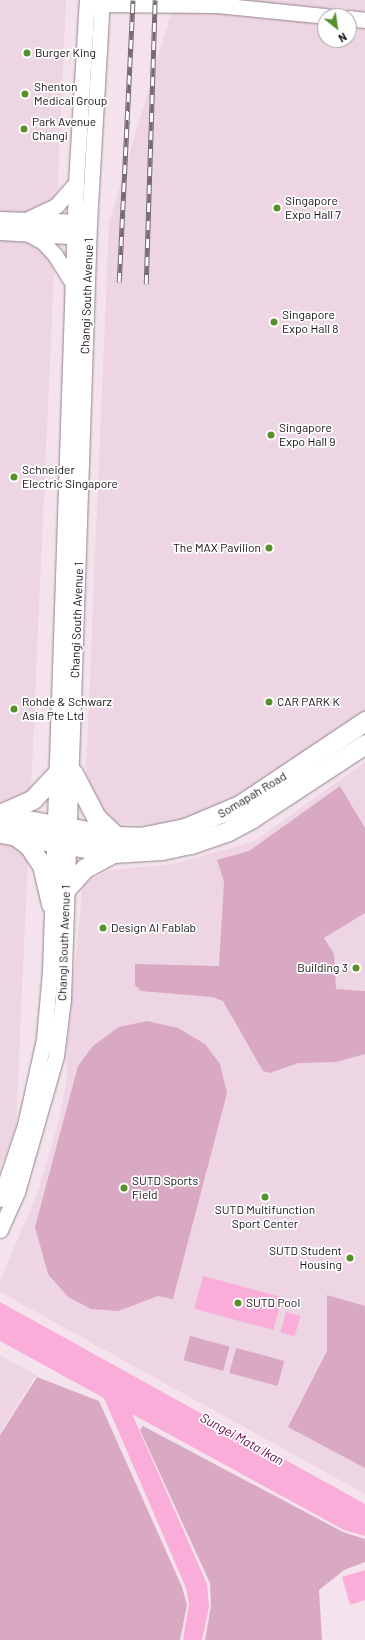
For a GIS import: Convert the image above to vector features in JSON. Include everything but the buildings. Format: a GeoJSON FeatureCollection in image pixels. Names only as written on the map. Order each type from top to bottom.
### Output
{"type":"FeatureCollection","features":[{"type":"Feature","properties":{"kind":"main road","name":"Somapah Road"},"geometry":{"type":"LineString","coordinates":[[115,844],[162,833],[216,817],[240,805],[365,721]]}},
{"type":"Feature","properties":{"kind":"main road","name":"Somapah Road"},"geometry":{"type":"LineString","coordinates":[[62,836],[162,850],[228,831],[365,744]]}},
{"type":"Feature","properties":{"kind":"main road"},"geometry":{"type":"LineString","coordinates":[[0,815],[33,799],[66,772],[115,844],[85,868],[66,889]]}},
{"type":"Feature","properties":{"kind":"main road"},"geometry":{"type":"LineString","coordinates":[[0,815],[62,836]]}},
{"type":"Feature","properties":{"kind":"main road"},"geometry":{"type":"LineString","coordinates":[[8,834],[62,836]]}},
{"type":"Feature","properties":{"kind":"main road"},"geometry":{"type":"LineString","coordinates":[[8,834],[29,846],[42,865],[51,904]]}},
{"type":"Feature","properties":{"kind":"street"},"geometry":{"type":"LineString","coordinates":[[87,2],[187,3],[317,15]]}},
{"type":"Feature","properties":{"kind":"street","name":"Changi South Avenue 1"},"geometry":{"type":"LineString","coordinates":[[66,772],[73,285],[82,229],[76,183],[87,2]]}},
{"type":"Feature","properties":{"kind":"street","name":"Changi South Avenue 1"},"geometry":{"type":"LineString","coordinates":[[0,1199],[25,1125],[44,1039],[51,904],[62,836],[66,772],[82,229],[102,2]]}},
{"type":"Feature","properties":{"kind":"street"},"geometry":{"type":"LineString","coordinates":[[0,232],[24,226],[56,206],[76,183]]}},
{"type":"Feature","properties":{"kind":"street"},"geometry":{"type":"LineString","coordinates":[[0,219],[24,226],[82,229]]}},
{"type":"Feature","properties":{"kind":"street"},"geometry":{"type":"LineString","coordinates":[[24,226],[43,242],[55,255],[73,285]]}},
{"type":"Feature","properties":{"kind":"street","name":"Changi South Avenue 1"},"geometry":{"type":"LineString","coordinates":[[0,1230],[17,1192],[56,1056],[63,999],[66,889],[62,836]]}},
{"type":"Feature","properties":{"kind":"shaded area"},"geometry":{"type":"Polygon","coordinates":[[[0,0],[66,0],[16,1127],[0,1168],[0,0]]]}},
{"type":"Feature","properties":{"kind":"shaded area"},"geometry":{"type":"Polygon","coordinates":[[[175,0],[365,0],[365,710],[324,740],[185,828],[102,822],[86,772],[109,223],[175,0]]]}},
{"type":"Feature","properties":{"kind":"shaded area"},"geometry":{"type":"Polygon","coordinates":[[[365,762],[365,1494],[0,1292],[0,1280],[36,1197],[59,1121],[67,1077],[67,1045],[83,884],[110,870],[173,864],[253,842],[365,762]]]}},
{"type":"Feature","properties":{"kind":"shaded area"},"geometry":{"type":"Polygon","coordinates":[[[340,786],[365,828],[365,913],[324,938],[334,954],[336,989],[365,991],[365,1054],[336,1062],[298,1063],[270,1073],[263,1071],[223,1001],[212,997],[141,991],[135,985],[135,964],[219,966],[224,881],[217,860],[249,851],[340,786]]]}},
{"type":"Feature","properties":{"kind":"shaded area","name":"SUTD Sports Field"},"geometry":{"type":"Polygon","coordinates":[[[147,1021],[178,1028],[205,1044],[220,1064],[227,1093],[173,1299],[158,1296],[118,1311],[91,1309],[68,1297],[48,1274],[35,1227],[78,1066],[93,1046],[119,1027],[147,1021]]]}},
{"type":"Feature","properties":{"kind":"shaded area"},"geometry":{"type":"Polygon","coordinates":[[[327,1295],[365,1306],[365,1468],[288,1427],[327,1351],[327,1295]]]}},
{"type":"Feature","properties":{"kind":"shaded area"},"geometry":{"type":"Polygon","coordinates":[[[190,1336],[230,1347],[223,1371],[184,1360],[190,1336]]]}},
{"type":"Feature","properties":{"kind":"shaded area"},"geometry":{"type":"Polygon","coordinates":[[[236,1348],[284,1361],[278,1386],[229,1373],[236,1348]]]}},
{"type":"Feature","properties":{"kind":"shaded area"},"geometry":{"type":"Polygon","coordinates":[[[0,1355],[36,1375],[0,1433],[0,1355]]]}},
{"type":"Feature","properties":{"kind":"shaded area"},"geometry":{"type":"Polygon","coordinates":[[[37,1377],[99,1401],[182,1587],[187,1605],[180,1640],[0,1640],[0,1435],[37,1377]]]}},
{"type":"Feature","properties":{"kind":"shaded area"},"geometry":{"type":"Polygon","coordinates":[[[143,1426],[343,1532],[365,1539],[365,1562],[344,1570],[319,1590],[322,1640],[205,1640],[211,1606],[210,1583],[140,1430],[143,1426]]]}},
{"type":"Feature","properties":{"kind":"water","name":"SUTD Pool"},"geometry":{"type":"Polygon","coordinates":[[[203,1276],[282,1297],[273,1330],[194,1309],[203,1276]]]}},
{"type":"Feature","properties":{"kind":"water","name":"Sungei Mata Ikan"},"geometry":{"type":"Polygon","coordinates":[[[0,1302],[365,1504],[365,1536],[344,1530],[132,1414],[207,1584],[209,1607],[202,1640],[183,1640],[189,1604],[186,1588],[104,1398],[0,1341],[0,1302]]]}},
{"type":"Feature","properties":{"kind":"water"},"geometry":{"type":"Polygon","coordinates":[[[286,1312],[300,1316],[295,1336],[280,1332],[286,1312]]]}},
{"type":"Feature","properties":{"kind":"water"},"geometry":{"type":"Polygon","coordinates":[[[365,1570],[365,1600],[350,1605],[342,1577],[365,1570]]]}},
{"type":"Feature","properties":{"kind":"railway"},"geometry":{"type":"LineString","coordinates":[[119,282],[133,0]]}},
{"type":"Feature","properties":{"kind":"railway"},"geometry":{"type":"LineString","coordinates":[[146,284],[155,0]]}},
{"type":"Feature","properties":{"kind":"place","name":"Burger King"},"geometry":{"type":"Point","coordinates":[27,53]}},
{"type":"Feature","properties":{"kind":"place","name":"Shenton Medical Group"},"geometry":{"type":"Point","coordinates":[25,94]}},
{"type":"Feature","properties":{"kind":"place","name":"Park Avenue Changi"},"geometry":{"type":"Point","coordinates":[24,129]}},
{"type":"Feature","properties":{"kind":"place","name":"Singapore Expo Hall 7"},"geometry":{"type":"Point","coordinates":[277,208]}},
{"type":"Feature","properties":{"kind":"place","name":"Singapore Expo Hall 8"},"geometry":{"type":"Point","coordinates":[274,322]}},
{"type":"Feature","properties":{"kind":"place","name":"Singapore Expo Hall 9"},"geometry":{"type":"Point","coordinates":[271,435]}},
{"type":"Feature","properties":{"kind":"place","name":"Schneider Electric Singapore"},"geometry":{"type":"Point","coordinates":[14,477]}},
{"type":"Feature","properties":{"kind":"place","name":"The MAX Pavilion"},"geometry":{"type":"Point","coordinates":[269,548]}},
{"type":"Feature","properties":{"kind":"place","name":"CAR PARK K"},"geometry":{"type":"Point","coordinates":[269,702]}},
{"type":"Feature","properties":{"kind":"place","name":"Rohde & Schwarz Asia Pte Ltd"},"geometry":{"type":"Point","coordinates":[14,709]}},
{"type":"Feature","properties":{"kind":"place","name":"Design AI Fablab"},"geometry":{"type":"Point","coordinates":[103,928]}},
{"type":"Feature","properties":{"kind":"place","name":"Building 3"},"geometry":{"type":"Point","coordinates":[356,968]}},
{"type":"Feature","properties":{"kind":"place","name":"SUTD Sports Field"},"geometry":{"type":"Point","coordinates":[124,1188]}},
{"type":"Feature","properties":{"kind":"place","name":"SUTD Multifunction Sport Center"},"geometry":{"type":"Point","coordinates":[265,1197]}},
{"type":"Feature","properties":{"kind":"place","name":"SUTD Student Housing"},"geometry":{"type":"Point","coordinates":[350,1258]}},
{"type":"Feature","properties":{"kind":"place","name":"SUTD Pool"},"geometry":{"type":"Point","coordinates":[238,1303]}}]}
